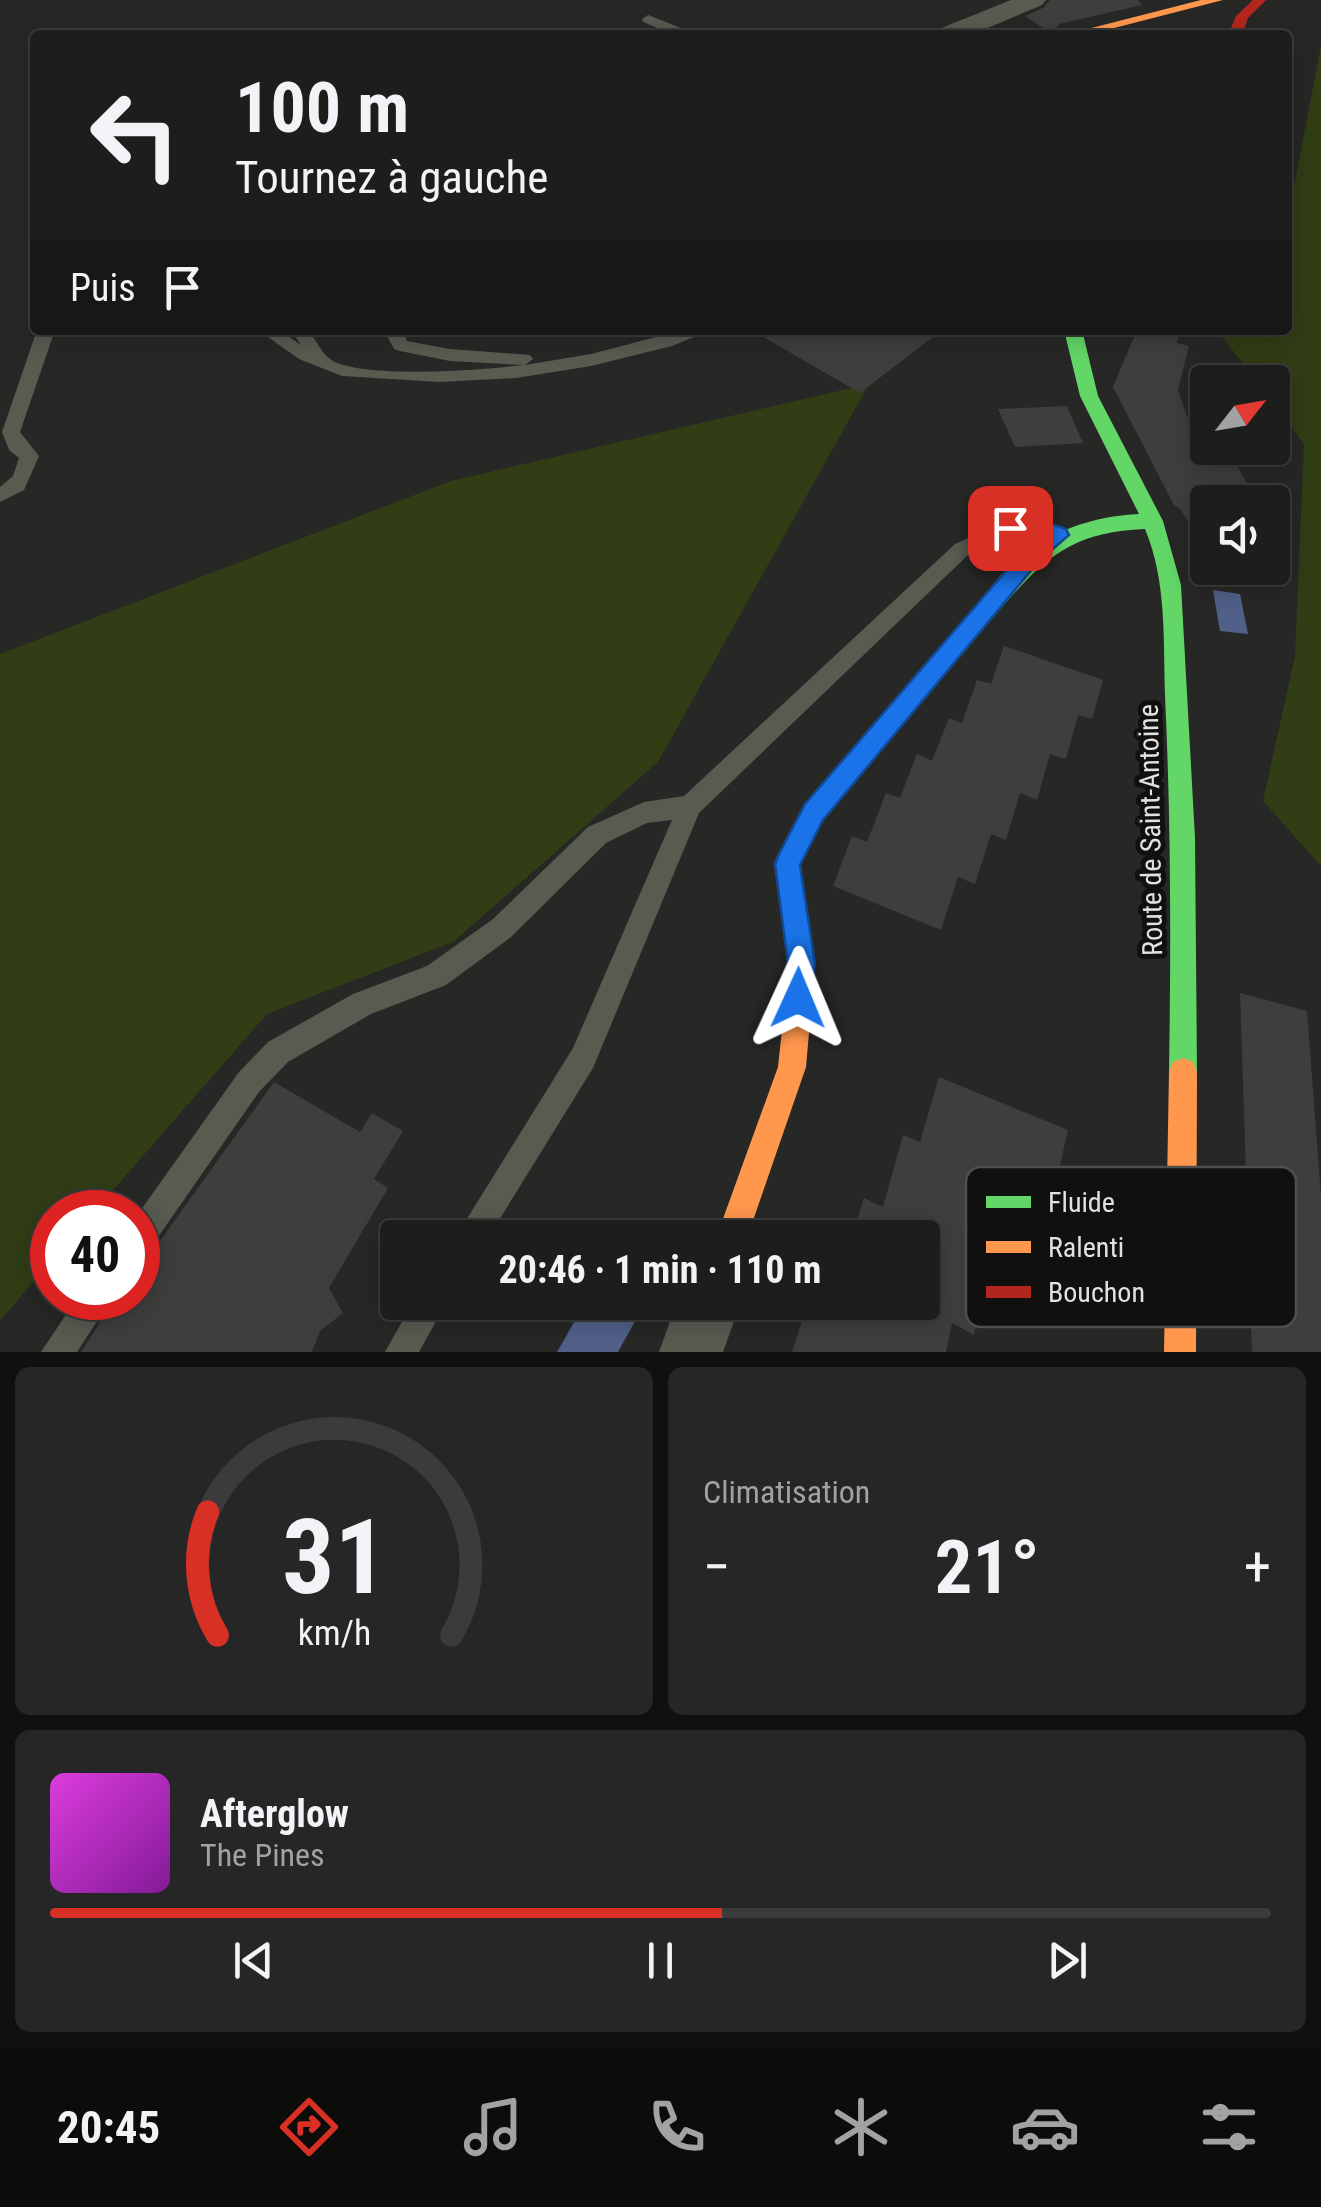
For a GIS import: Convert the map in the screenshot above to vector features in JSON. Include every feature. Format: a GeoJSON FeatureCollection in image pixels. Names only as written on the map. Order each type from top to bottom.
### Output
{"type":"FeatureCollection","features":[{"type":"Feature","properties":{"kind":"street"},"geometry":{"type":"LineString","coordinates":[[960,30],[1033,0]]}},
{"type":"Feature","properties":{"kind":"street"},"geometry":{"type":"LineString","coordinates":[[1237,30],[1242,16],[1260,0]]}},
{"type":"Feature","properties":{"kind":"street"},"geometry":{"type":"LineString","coordinates":[[1091,30],[1205,1]]}},
{"type":"Feature","properties":{"kind":"street","name":"Route de Saint-Antoine"},"geometry":{"type":"LineString","coordinates":[[1073,335],[1072,353],[1086,400],[1153,521],[1170,573],[1185,798],[1182,1167]]}},
{"type":"Feature","properties":{"kind":"street"},"geometry":{"type":"LineString","coordinates":[[738,1220],[792,1067],[802,964],[788,864],[814,812],[1032,556],[1059,535],[1116,521],[1153,521]]}},
{"type":"Feature","properties":{"kind":"street"},"geometry":{"type":"LineString","coordinates":[[691,1352],[702,1320]]}},
{"type":"Feature","properties":{"kind":"street","name":"Route de Saint-Antoine"},"geometry":{"type":"LineString","coordinates":[[1180,1327],[1180,1352]]}},
{"type":"Feature","properties":{"kind":"lane"},"geometry":{"type":"LineString","coordinates":[[648,19],[674,30]]}},
{"type":"Feature","properties":{"kind":"lane"},"geometry":{"type":"LineString","coordinates":[[0,495],[19,485],[25,472],[29,456],[16,445],[11,432],[44,335]]}},
{"type":"Feature","properties":{"kind":"lane"},"geometry":{"type":"LineString","coordinates":[[273,335],[289,347],[348,372],[457,378],[567,366],[687,335]]}},
{"type":"Feature","properties":{"kind":"lane"},"geometry":{"type":"LineString","coordinates":[[303,335],[320,360]]}},
{"type":"Feature","properties":{"kind":"lane"},"geometry":{"type":"LineString","coordinates":[[395,335],[400,345],[420,351],[567,366]]}},
{"type":"Feature","properties":{"kind":"lane"},"geometry":{"type":"LineString","coordinates":[[481,1220],[583,1058],[690,806],[962,550],[1010,528],[1036,526],[1059,535]]}},
{"type":"Feature","properties":{"kind":"lane"},"geometry":{"type":"LineString","coordinates":[[160,1208],[248,1082],[278,1052],[364,1004],[436,976],[502,928],[597,835],[644,813],[690,806]]}},
{"type":"Feature","properties":{"kind":"lane"},"geometry":{"type":"LineString","coordinates":[[57,1352],[80,1320]]}},
{"type":"Feature","properties":{"kind":"lane"},"geometry":{"type":"LineString","coordinates":[[402,1352],[421,1320]]}},
{"type":"Feature","properties":{"kind":"green space"},"geometry":{"type":"Polygon","coordinates":[[[1321,46],[1321,866],[1263,801],[1295,656],[1304,444],[1290,425],[1290,365],[1244,365],[1221,335],[1292,335],[1292,196],[1321,46]]]}},
{"type":"Feature","properties":{"kind":"green space"},"geometry":{"type":"Polygon","coordinates":[[[869,384],[658,762],[453,942],[267,1014],[113,1190],[30,1190],[30,1286],[0,1321],[0,654],[451,481],[869,384]]]}},
{"type":"Feature","properties":{"kind":"water"},"geometry":{"type":"Polygon","coordinates":[[[1213,590],[1240,594],[1248,634],[1220,631],[1213,590]]]}},
{"type":"Feature","properties":{"kind":"water"},"geometry":{"type":"Polygon","coordinates":[[[575,1320],[636,1320],[618,1352],[557,1352],[575,1320]]]}},
{"type":"Feature","properties":{"kind":"building"},"geometry":{"type":"Polygon","coordinates":[[[1050,0],[1138,0],[1142,5],[1059,24],[1055,30],[1046,30],[1025,16],[1050,0]]]}},
{"type":"Feature","properties":{"kind":"building"},"geometry":{"type":"Polygon","coordinates":[[[760,335],[935,335],[860,393],[760,335]]]}},
{"type":"Feature","properties":{"kind":"building"},"geometry":{"type":"Polygon","coordinates":[[[1135,335],[1179,335],[1177,343],[1189,346],[1178,390],[1190,425],[1190,465],[1236,465],[1248,485],[1190,485],[1190,525],[1174,505],[1113,387],[1135,335]]]}},
{"type":"Feature","properties":{"kind":"building"},"geometry":{"type":"Polygon","coordinates":[[[1067,406],[1083,443],[1015,447],[998,409],[1067,406]]]}},
{"type":"Feature","properties":{"kind":"building"},"geometry":{"type":"Polygon","coordinates":[[[1004,646],[1103,680],[1092,719],[1078,715],[1066,759],[1050,754],[1037,800],[1020,793],[1006,840],[991,834],[975,884],[958,877],[941,930],[833,886],[852,836],[867,842],[886,793],[900,798],[917,754],[932,761],[949,718],[962,723],[977,680],[991,684],[1004,646]]]}},
{"type":"Feature","properties":{"kind":"building"},"geometry":{"type":"Polygon","coordinates":[[[1240,993],[1307,1011],[1321,1196],[1321,1352],[1252,1352],[1251,1327],[1296,1327],[1296,1167],[1246,1167],[1240,993]]]}},
{"type":"Feature","properties":{"kind":"building"},"geometry":{"type":"Polygon","coordinates":[[[939,1077],[1068,1130],[1060,1167],[966,1167],[966,1327],[976,1327],[974,1335],[952,1323],[946,1352],[792,1352],[802,1320],[940,1320],[940,1220],[857,1220],[864,1198],[883,1207],[903,1135],[920,1142],[939,1077]]]}},
{"type":"Feature","properties":{"kind":"building"},"geometry":{"type":"Polygon","coordinates":[[[274,1082],[360,1132],[372,1113],[403,1131],[374,1179],[388,1188],[329,1288],[343,1313],[320,1331],[312,1352],[81,1352],[102,1320],[160,1320],[160,1241],[274,1082]]]}},
{"type":"Feature","properties":{"kind":"traffic: fast"},"geometry":{"type":"LineString","coordinates":[[1074,335],[1089,396],[1146,507],[1159,537],[1171,585],[1183,838],[1183,1072]]}},
{"type":"Feature","properties":{"kind":"traffic: fast"},"geometry":{"type":"LineString","coordinates":[[988,608],[1024,567],[1058,540],[1097,526],[1153,521]]}},
{"type":"Feature","properties":{"kind":"traffic: slow"},"geometry":{"type":"LineString","coordinates":[[1092,30],[1217,0]]}},
{"type":"Feature","properties":{"kind":"traffic: slow"},"geometry":{"type":"LineString","coordinates":[[737,1220],[792,1067],[802,964],[787,864],[814,812],[988,608]]}},
{"type":"Feature","properties":{"kind":"traffic: slow"},"geometry":{"type":"LineString","coordinates":[[1182,1167],[1183,1072]]}},
{"type":"Feature","properties":{"kind":"traffic: slow"},"geometry":{"type":"LineString","coordinates":[[1180,1327],[1180,1352]]}},
{"type":"Feature","properties":{"kind":"traffic: jam"},"geometry":{"type":"LineString","coordinates":[[1237,30],[1242,16],[1260,0]]}},
{"type":"Feature","properties":{"kind":"route"},"geometry":{"type":"LineString","coordinates":[[798,998],[802,964],[788,864],[814,812],[1032,556],[1059,535],[1036,526],[1010,528]]}}]}
